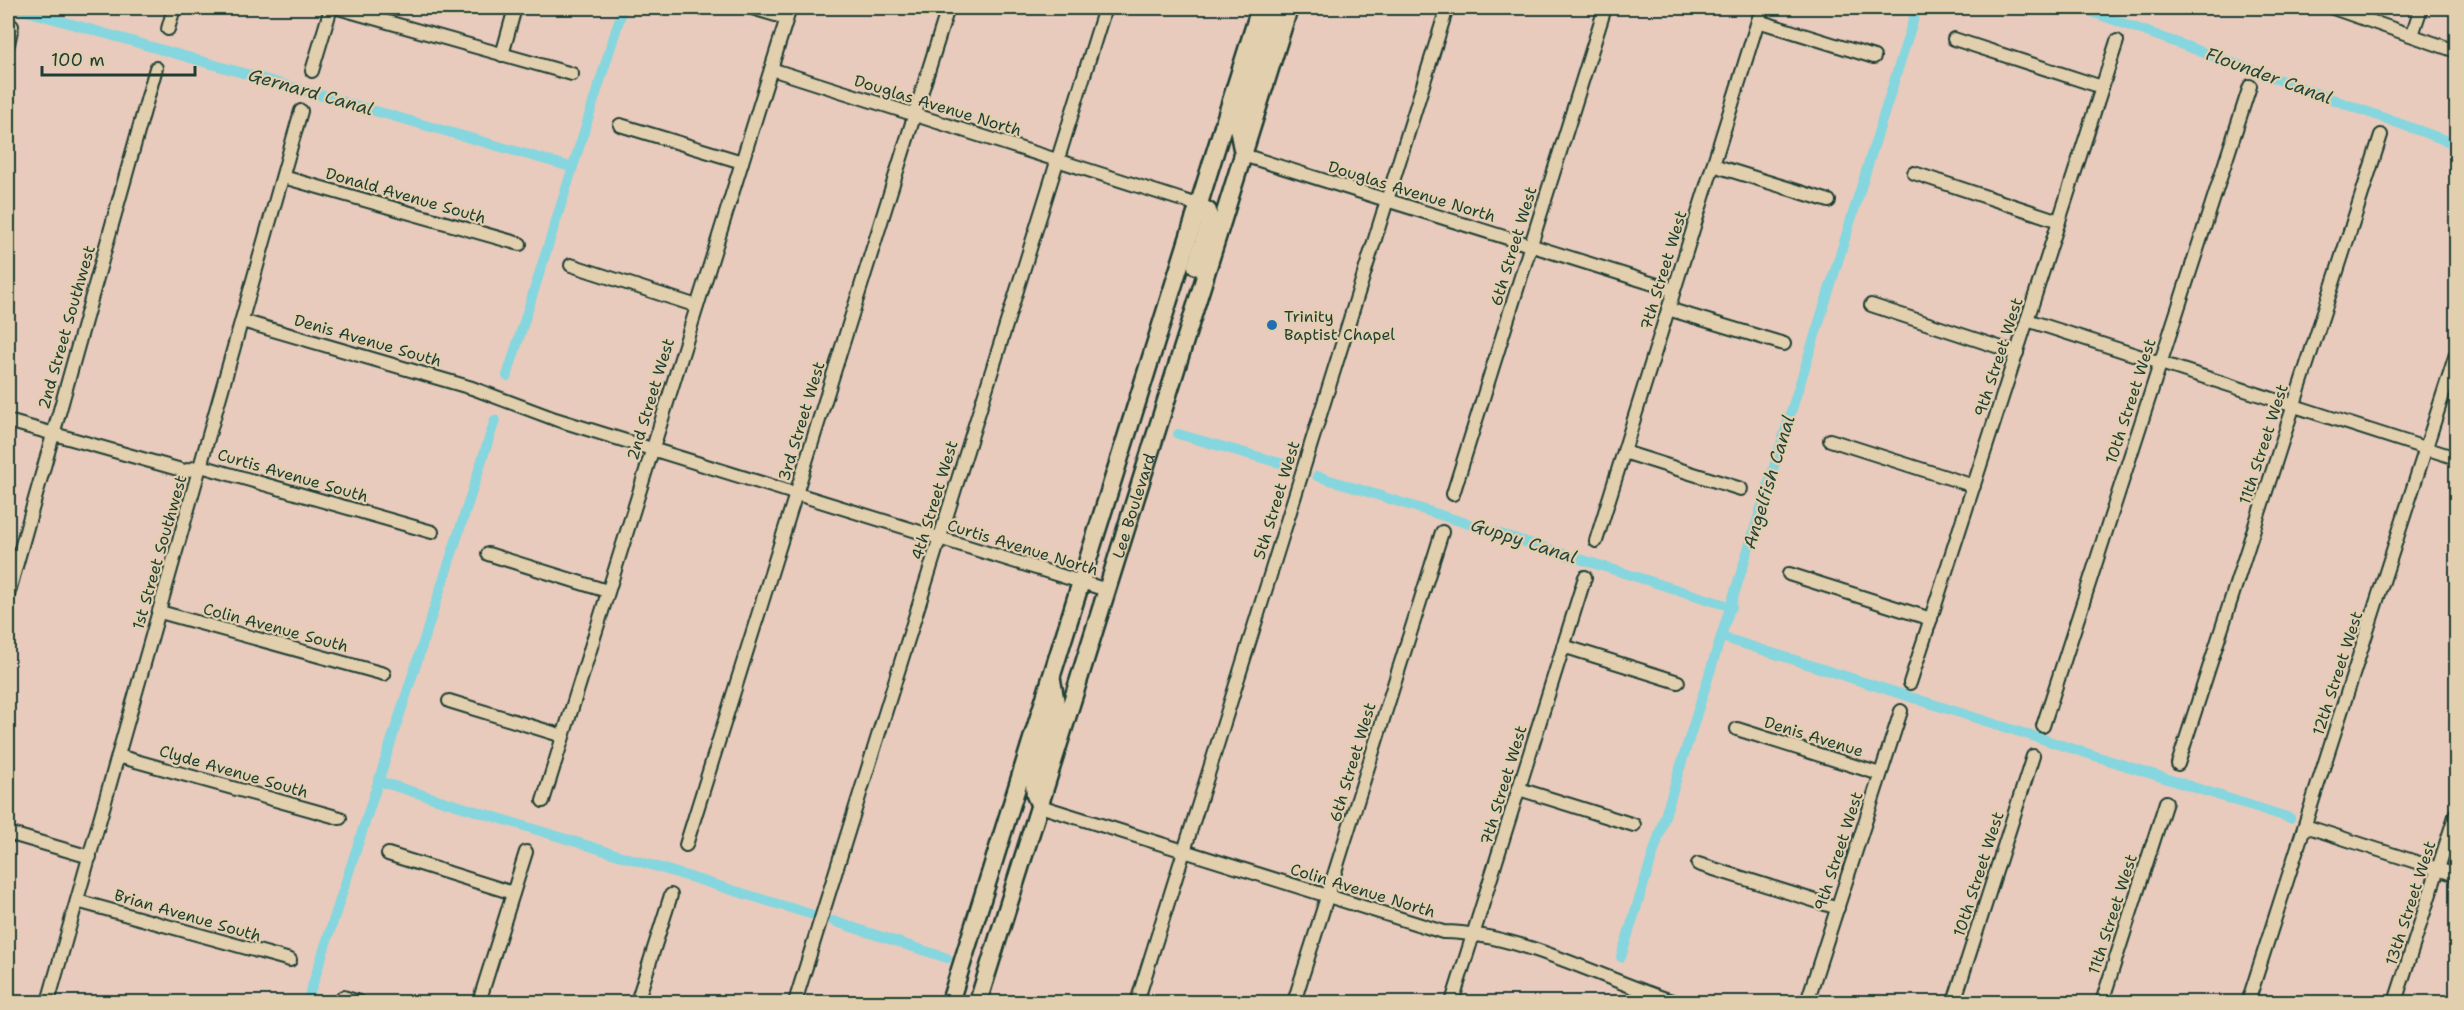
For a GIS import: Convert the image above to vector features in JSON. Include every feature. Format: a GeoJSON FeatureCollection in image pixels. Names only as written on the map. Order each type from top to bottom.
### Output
{"type":"FeatureCollection","features":[{"type":"Feature","properties":{"kind":"main road","name":"Lee Boulevard"},"geometry":{"type":"LineString","coordinates":[[950,1002],[1260,8]]}},
{"type":"Feature","properties":{"kind":"main road"},"geometry":{"type":"LineString","coordinates":[[1243,155],[1238,139],[1238,128],[1274,8]]}},
{"type":"Feature","properties":{"kind":"main road","name":"Lee Boulevard"},"geometry":{"type":"LineString","coordinates":[[978,1002],[1289,8]]}},
{"type":"Feature","properties":{"kind":"main road"},"geometry":{"type":"LineString","coordinates":[[1175,374],[1170,354],[1209,224],[1208,211],[1198,205]]}},
{"type":"Feature","properties":{"kind":"main road"},"geometry":{"type":"LineString","coordinates":[[1040,806],[1035,795],[1034,783],[1057,709],[1052,676]]}},
{"type":"Feature","properties":{"kind":"street"},"geometry":{"type":"LineString","coordinates":[[168,29],[174,8]]}},
{"type":"Feature","properties":{"kind":"street"},"geometry":{"type":"LineString","coordinates":[[312,71],[331,8]]}},
{"type":"Feature","properties":{"kind":"street"},"geometry":{"type":"LineString","coordinates":[[338,8],[572,75]]}},
{"type":"Feature","properties":{"kind":"street"},"geometry":{"type":"LineString","coordinates":[[502,55],[515,8]]}},
{"type":"Feature","properties":{"kind":"street"},"geometry":{"type":"LineString","coordinates":[[752,8],[788,13]]}},
{"type":"Feature","properties":{"kind":"street","name":"3rd Street West"},"geometry":{"type":"LineString","coordinates":[[686,845],[948,8]]}},
{"type":"Feature","properties":{"kind":"street","name":"4th Street West"},"geometry":{"type":"LineString","coordinates":[[795,1002],[1105,8]]}},
{"type":"Feature","properties":{"kind":"street","name":"5th Street West"},"geometry":{"type":"LineString","coordinates":[[1137,1002],[1447,8]]}},
{"type":"Feature","properties":{"kind":"street","name":"6th Street West"},"geometry":{"type":"LineString","coordinates":[[1453,494],[1605,8]]}},
{"type":"Feature","properties":{"kind":"street","name":"7th Street West"},"geometry":{"type":"LineString","coordinates":[[1596,541],[1762,8]]}},
{"type":"Feature","properties":{"kind":"street"},"geometry":{"type":"LineString","coordinates":[[2333,8],[2457,51]]}},
{"type":"Feature","properties":{"kind":"street"},"geometry":{"type":"LineString","coordinates":[[2412,35],[2421,8]]}},
{"type":"Feature","properties":{"kind":"street","name":"2nd Street West"},"geometry":{"type":"LineString","coordinates":[[543,801],[788,13]]}},
{"type":"Feature","properties":{"kind":"street"},"geometry":{"type":"LineString","coordinates":[[1758,21],[1874,57]]}},
{"type":"Feature","properties":{"kind":"street"},"geometry":{"type":"LineString","coordinates":[[8,44],[12,26]]}},
{"type":"Feature","properties":{"kind":"street"},"geometry":{"type":"LineString","coordinates":[[1954,39],[2102,87]]}},
{"type":"Feature","properties":{"kind":"street","name":"9th Street West"},"geometry":{"type":"LineString","coordinates":[[1910,683],[2117,41]]}},
{"type":"Feature","properties":{"kind":"street","name":"2nd Street Southwest"},"geometry":{"type":"LineString","coordinates":[[8,595],[156,68]]}},
{"type":"Feature","properties":{"kind":"street","name":"Douglas Avenue North"},"geometry":{"type":"LineString","coordinates":[[771,69],[1198,205]]}},
{"type":"Feature","properties":{"kind":"street","name":"10th Street West"},"geometry":{"type":"LineString","coordinates":[[2043,726],[2250,86]]}},
{"type":"Feature","properties":{"kind":"street","name":"1st Street Southwest"},"geometry":{"type":"LineString","coordinates":[[48,1002],[301,111]]}},
{"type":"Feature","properties":{"kind":"street"},"geometry":{"type":"LineString","coordinates":[[620,125],[742,162]]}},
{"type":"Feature","properties":{"kind":"street","name":"11th Street West"},"geometry":{"type":"LineString","coordinates":[[2178,764],[2381,135]]}},
{"type":"Feature","properties":{"kind":"street","name":"Douglas Avenue North"},"geometry":{"type":"LineString","coordinates":[[1243,155],[1674,290]]}},
{"type":"Feature","properties":{"kind":"street"},"geometry":{"type":"LineString","coordinates":[[1713,165],[1829,201]]}},
{"type":"Feature","properties":{"kind":"street"},"geometry":{"type":"LineString","coordinates":[[1914,173],[2059,221]]}},
{"type":"Feature","properties":{"kind":"street","name":"Donald Avenue South"},"geometry":{"type":"LineString","coordinates":[[283,177],[520,244]]}},
{"type":"Feature","properties":{"kind":"street"},"geometry":{"type":"LineString","coordinates":[[572,265],[697,306]]}},
{"type":"Feature","properties":{"kind":"street"},"geometry":{"type":"LineString","coordinates":[[1871,305],[2017,353]]}},
{"type":"Feature","properties":{"kind":"street"},"geometry":{"type":"LineString","coordinates":[[1668,309],[1784,344]]}},
{"type":"Feature","properties":{"kind":"street"},"geometry":{"type":"LineString","coordinates":[[2027,320],[2457,458]]}},
{"type":"Feature","properties":{"kind":"street","name":"Denis Avenue South"},"geometry":{"type":"LineString","coordinates":[[242,321],[484,393]]}},
{"type":"Feature","properties":{"kind":"street","name":"12th Street West"},"geometry":{"type":"LineString","coordinates":[[2248,1002],[2457,354]]}},
{"type":"Feature","properties":{"kind":"street","name":"Curtis Avenue North"},"geometry":{"type":"LineString","coordinates":[[484,393],[555,419],[1107,590]]}},
{"type":"Feature","properties":{"kind":"street","name":"Curtis Avenue South"},"geometry":{"type":"LineString","coordinates":[[8,421],[185,471],[201,466],[432,532]]}},
{"type":"Feature","properties":{"kind":"street"},"geometry":{"type":"LineString","coordinates":[[1830,440],[1974,486]]}},
{"type":"Feature","properties":{"kind":"street"},"geometry":{"type":"LineString","coordinates":[[1624,452],[1741,489]]}},
{"type":"Feature","properties":{"kind":"street","name":"6th Street West"},"geometry":{"type":"LineString","coordinates":[[1294,1002],[1442,532]]}},
{"type":"Feature","properties":{"kind":"street"},"geometry":{"type":"LineString","coordinates":[[488,554],[608,591]]}},
{"type":"Feature","properties":{"kind":"street"},"geometry":{"type":"LineString","coordinates":[[1789,574],[1931,619]]}},
{"type":"Feature","properties":{"kind":"street","name":"7th Street West"},"geometry":{"type":"LineString","coordinates":[[1452,1002],[1585,577]]}},
{"type":"Feature","properties":{"kind":"street","name":"Colin Avenue South"},"geometry":{"type":"LineString","coordinates":[[160,612],[384,674]]}},
{"type":"Feature","properties":{"kind":"street"},"geometry":{"type":"LineString","coordinates":[[1563,646],[1678,682]]}},
{"type":"Feature","properties":{"kind":"street"},"geometry":{"type":"LineString","coordinates":[[449,701],[563,736]]}},
{"type":"Feature","properties":{"kind":"street","name":"9th Street West"},"geometry":{"type":"LineString","coordinates":[[1808,1002],[1901,711]]}},
{"type":"Feature","properties":{"kind":"street","name":"Denis Avenue"},"geometry":{"type":"LineString","coordinates":[[1737,729],[1880,774]]}},
{"type":"Feature","properties":{"kind":"street","name":"Clyde Avenue South"},"geometry":{"type":"LineString","coordinates":[[118,756],[340,818]]}},
{"type":"Feature","properties":{"kind":"street","name":"10th Street West"},"geometry":{"type":"LineString","coordinates":[[1954,1002],[2033,756]]}},
{"type":"Feature","properties":{"kind":"street"},"geometry":{"type":"LineString","coordinates":[[1519,789],[1634,825]]}},
{"type":"Feature","properties":{"kind":"street","name":"11th Street West"},"geometry":{"type":"LineString","coordinates":[[2102,1002],[2166,802]]}},
{"type":"Feature","properties":{"kind":"street","name":"Colin Avenue North"},"geometry":{"type":"LineString","coordinates":[[1040,806],[1443,932],[1474,932],[1583,966],[1628,988],[1675,1002]]}},
{"type":"Feature","properties":{"kind":"street","name":"13th Street West"},"geometry":{"type":"LineString","coordinates":[[2395,1002],[2457,813]]}},
{"type":"Feature","properties":{"kind":"street"},"geometry":{"type":"LineString","coordinates":[[2305,826],[2457,875]]}},
{"type":"Feature","properties":{"kind":"street"},"geometry":{"type":"LineString","coordinates":[[8,833],[90,857]]}},
{"type":"Feature","properties":{"kind":"street"},"geometry":{"type":"LineString","coordinates":[[479,1002],[526,852]]}},
{"type":"Feature","properties":{"kind":"street"},"geometry":{"type":"LineString","coordinates":[[388,854],[513,894]]}},
{"type":"Feature","properties":{"kind":"street"},"geometry":{"type":"LineString","coordinates":[[1698,864],[1838,908]]}},
{"type":"Feature","properties":{"kind":"street"},"geometry":{"type":"LineString","coordinates":[[637,1002],[670,895]]}},
{"type":"Feature","properties":{"kind":"street","name":"Brian Avenue South"},"geometry":{"type":"LineString","coordinates":[[77,901],[290,960]]}},
{"type":"Feature","properties":{"kind":"street"},"geometry":{"type":"LineString","coordinates":[[343,998],[359,1002]]}},
{"type":"Feature","properties":{"kind":"waterway","name":"Gernard Canal"},"geometry":{"type":"LineString","coordinates":[[16,8],[571,167]]}},
{"type":"Feature","properties":{"kind":"waterway"},"geometry":{"type":"LineString","coordinates":[[507,376],[623,8]]}},
{"type":"Feature","properties":{"kind":"waterway","name":"Angelfish Canal"},"geometry":{"type":"LineString","coordinates":[[1621,957],[1917,8]]}},
{"type":"Feature","properties":{"kind":"waterway","name":"Flounder Canal"},"geometry":{"type":"LineString","coordinates":[[2081,8],[2456,144]]}},
{"type":"Feature","properties":{"kind":"waterway"},"geometry":{"type":"LineString","coordinates":[[307,1002],[495,420]]}},
{"type":"Feature","properties":{"kind":"waterway","name":"Guppy Canal"},"geometry":{"type":"LineString","coordinates":[[1178,434],[1287,465]]}},
{"type":"Feature","properties":{"kind":"waterway","name":"Guppy Canal"},"geometry":{"type":"LineString","coordinates":[[1317,476],[1732,607]]}},
{"type":"Feature","properties":{"kind":"waterway"},"geometry":{"type":"LineString","coordinates":[[1722,637],[2290,818]]}},
{"type":"Feature","properties":{"kind":"waterway"},"geometry":{"type":"LineString","coordinates":[[378,781],[810,914]]}},
{"type":"Feature","properties":{"kind":"waterway"},"geometry":{"type":"LineString","coordinates":[[833,921],[947,958]]}},
{"type":"Feature","properties":{"kind":"place","name":"Trinity Baptist Chapel"},"geometry":{"type":"Point","coordinates":[1272,325]}}]}
